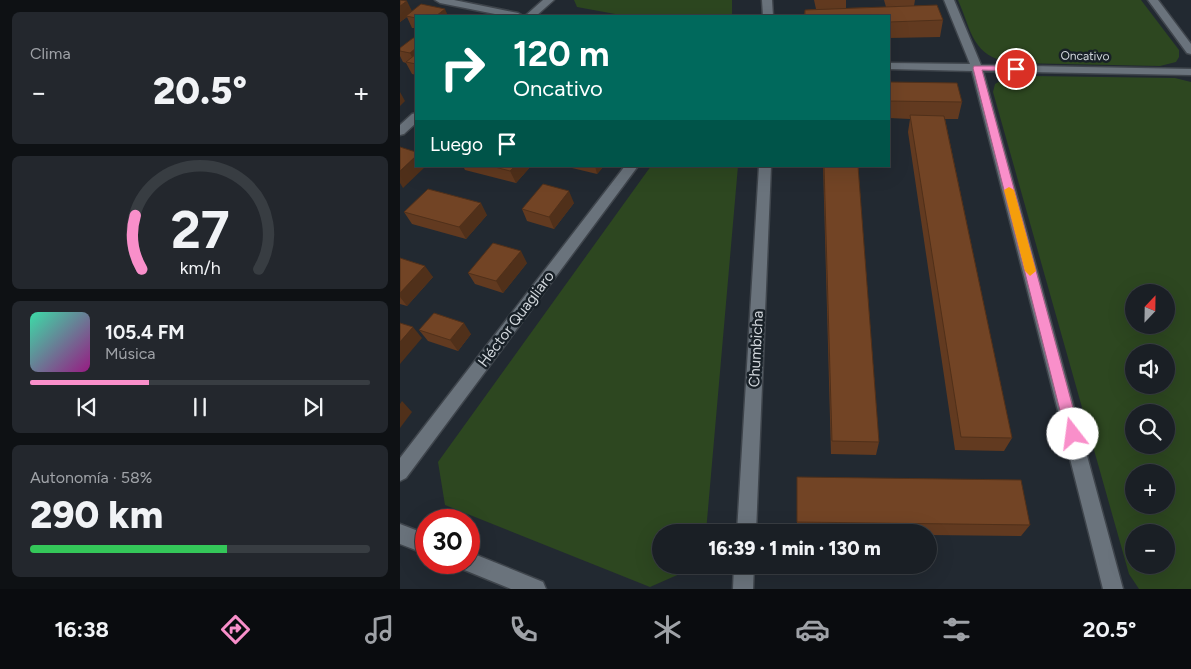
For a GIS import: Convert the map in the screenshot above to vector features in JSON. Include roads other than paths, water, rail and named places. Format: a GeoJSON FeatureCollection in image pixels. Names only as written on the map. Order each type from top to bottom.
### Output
{"type":"FeatureCollection","features":[{"type":"Feature","properties":{"kind":"street"},"geometry":{"type":"LineString","coordinates":[[440,0],[513,15]]}},
{"type":"Feature","properties":{"kind":"street"},"geometry":{"type":"LineString","coordinates":[[531,15],[549,0]]}},
{"type":"Feature","properties":{"kind":"street"},"geometry":{"type":"LineString","coordinates":[[767,0],[768,15]]}},
{"type":"Feature","properties":{"kind":"street"},"geometry":{"type":"LineString","coordinates":[[949,0],[977,68],[1113,589]]}},
{"type":"Feature","properties":{"kind":"street"},"geometry":{"type":"LineString","coordinates":[[1154,0],[1191,51]]}},
{"type":"Feature","properties":{"kind":"street","name":"Oncativo"},"geometry":{"type":"LineString","coordinates":[[890,66],[1191,72]]}},
{"type":"Feature","properties":{"kind":"street"},"geometry":{"type":"LineString","coordinates":[[400,131],[415,118]]}},
{"type":"Feature","properties":{"kind":"street","name":"Héctor Quagliaro"},"geometry":{"type":"LineString","coordinates":[[400,472],[631,167]]}},
{"type":"Feature","properties":{"kind":"street","name":"Chumbicha"},"geometry":{"type":"LineString","coordinates":[[746,524],[765,167]]}},
{"type":"Feature","properties":{"kind":"street"},"geometry":{"type":"LineString","coordinates":[[400,534],[415,540]]}},
{"type":"Feature","properties":{"kind":"street"},"geometry":{"type":"LineString","coordinates":[[480,566],[536,589]]}},
{"type":"Feature","properties":{"kind":"street"},"geometry":{"type":"LineString","coordinates":[[743,589],[744,574]]}}]}
